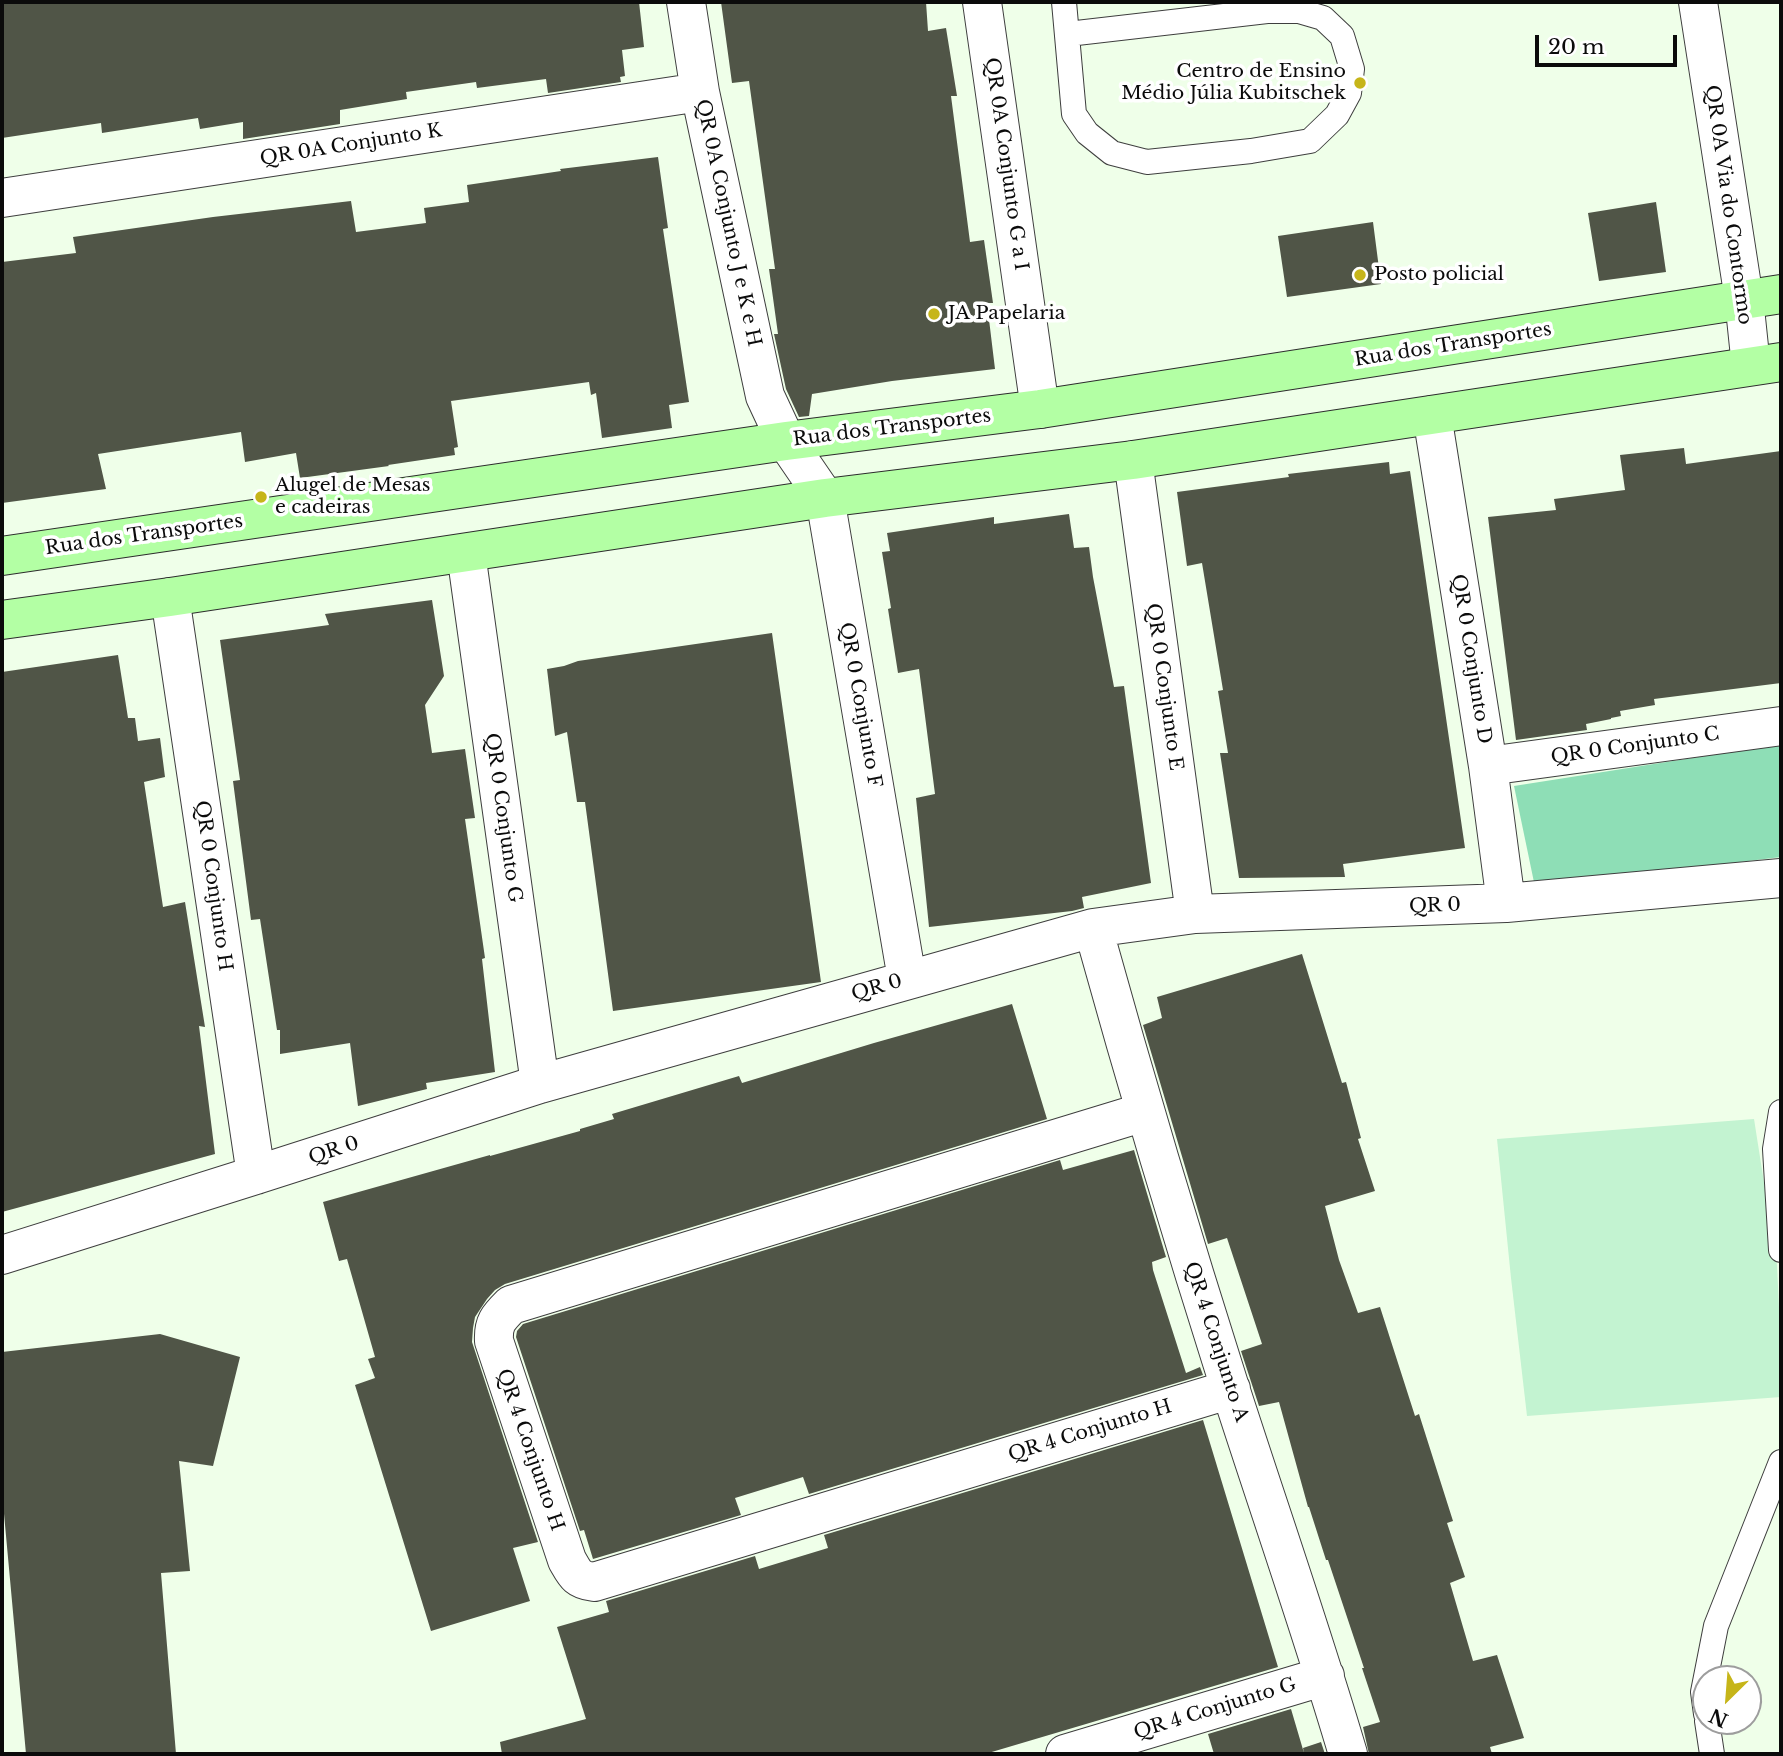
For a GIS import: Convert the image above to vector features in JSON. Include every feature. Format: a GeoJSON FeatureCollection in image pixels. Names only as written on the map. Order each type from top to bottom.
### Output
{"type":"FeatureCollection","features":[{"type":"Feature","properties":{"kind":"street","name":"QR 0A Conjunto J e K e H"},"geometry":{"type":"LineString","coordinates":[[686,2],[700,92],[765,396],[786,441]]}},
{"type":"Feature","properties":{"kind":"street","name":"QR 0A Conjunto G a I"},"geometry":{"type":"LineString","coordinates":[[982,2],[1040,410]]}},
{"type":"Feature","properties":{"kind":"street","name":"QR 0A Via do Contormo"},"geometry":{"type":"LineString","coordinates":[[1698,2],[1744,299],[1766,364]]}},
{"type":"Feature","properties":{"kind":"street","name":"QR 0A Conjunto K"},"geometry":{"type":"LineString","coordinates":[[2,198],[700,92]]}},
{"type":"Feature","properties":{"kind":"street","name":"Rua dos Transportes"},"geometry":{"type":"LineString","coordinates":[[2,556],[786,441],[1040,410],[1781,294]]}},
{"type":"Feature","properties":{"kind":"street"},"geometry":{"type":"LineString","coordinates":[[2,620],[825,498],[1133,460],[1766,364]]}},
{"type":"Feature","properties":{"kind":"street","name":"QR 0 Conjunto D"},"geometry":{"type":"LineString","coordinates":[[1432,415],[1488,766],[1506,903]]}},
{"type":"Feature","properties":{"kind":"street","name":"QR 0 Conjunto F"},"geometry":{"type":"LineString","coordinates":[[786,441],[825,498],[907,979]]}},
{"type":"Feature","properties":{"kind":"street","name":"QR 0 Conjunto E"},"geometry":{"type":"LineString","coordinates":[[1133,460],[1195,914]]}},
{"type":"Feature","properties":{"kind":"street","name":"QR 0 Conjunto G"},"geometry":{"type":"LineString","coordinates":[[466,553],[540,1084]]}},
{"type":"Feature","properties":{"kind":"street","name":"QR 0 Conjunto H"},"geometry":{"type":"LineString","coordinates":[[170,597],[256,1175]]}},
{"type":"Feature","properties":{"kind":"street","name":"QR 0 Conjunto C"},"geometry":{"type":"LineString","coordinates":[[1488,766],[1781,726]]}},
{"type":"Feature","properties":{"kind":"street","name":"QR 0"},"geometry":{"type":"LineString","coordinates":[[2,1255],[540,1084],[1093,928],[1195,914],[1506,903],[1781,878]]}},
{"type":"Feature","properties":{"kind":"street","name":"QR 4 Conjunto A"},"geometry":{"type":"LineString","coordinates":[[1093,928],[1144,1112],[1348,1754]]}},
{"type":"Feature","properties":{"kind":"street","name":"QR 4 Conjunto H"},"geometry":{"type":"LineString","coordinates":[[1144,1112],[511,1305],[498,1318],[494,1342],[567,1560],[575,1574],[583,1580],[594,1582],[1231,1389]]}},
{"type":"Feature","properties":{"kind":"street","name":"QR 4 Conjunto G"},"geometry":{"type":"LineString","coordinates":[[1065,1754],[1325,1676]]}},
{"type":"Feature","properties":{"kind":"lane"},"geometry":{"type":"LineString","coordinates":[[1063,2],[1074,114],[1087,133],[1112,153],[1147,162],[1251,151],[1310,141],[1337,115],[1349,93],[1352,69],[1342,36],[1323,18],[1299,11],[1267,11],[1068,34]]}},
{"type":"Feature","properties":{"kind":"lane"},"geometry":{"type":"LineString","coordinates":[[1781,1112],[1775,1149],[1781,1250]]}},
{"type":"Feature","properties":{"kind":"lane"},"geometry":{"type":"LineString","coordinates":[[1708,1665],[1716,1626],[1781,1462]]}},
{"type":"Feature","properties":{"kind":"lane"},"geometry":{"type":"LineString","coordinates":[[1709,1735],[1712,1754]]}},
{"type":"Feature","properties":{"kind":"green space"},"geometry":{"type":"Polygon","coordinates":[[[1781,744],[1781,857],[1535,887],[1514,786],[1781,744]]]}},
{"type":"Feature","properties":{"kind":"green space"},"geometry":{"type":"Polygon","coordinates":[[[1754,1119],[1777,1265],[1781,1397],[1527,1416],[1497,1139],[1754,1119]]]}},
{"type":"Feature","properties":{"kind":"building"},"geometry":{"type":"Polygon","coordinates":[[[2,2],[639,2],[644,47],[622,50],[625,76],[620,77],[621,82],[548,93],[546,79],[477,88],[476,82],[406,92],[407,99],[340,110],[340,124],[243,139],[243,122],[200,129],[198,118],[102,133],[101,123],[2,138],[2,2]]]}},
{"type":"Feature","properties":{"kind":"building"},"geometry":{"type":"Polygon","coordinates":[[[721,2],[926,2],[928,31],[946,28],[957,96],[951,96],[970,242],[984,240],[993,303],[987,303],[995,369],[812,394],[809,416],[799,417],[786,389],[774,334],[778,334],[769,269],[775,269],[749,81],[732,83],[721,2]]]}},
{"type":"Feature","properties":{"kind":"building"},"geometry":{"type":"Polygon","coordinates":[[[658,157],[668,228],[663,229],[689,402],[669,405],[672,428],[602,438],[596,393],[591,395],[589,382],[451,401],[458,447],[454,448],[455,455],[300,478],[296,453],[245,462],[241,432],[98,454],[106,489],[2,503],[2,262],[76,253],[73,237],[351,201],[356,232],[426,223],[424,208],[469,202],[467,185],[561,171],[560,169],[658,157]]]}},
{"type":"Feature","properties":{"kind":"building"},"geometry":{"type":"Polygon","coordinates":[[[1656,202],[1666,272],[1599,281],[1588,213],[1656,202]]]}},
{"type":"Feature","properties":{"kind":"building"},"geometry":{"type":"Polygon","coordinates":[[[1373,222],[1381,284],[1287,297],[1278,236],[1373,222]]]}},
{"type":"Feature","properties":{"kind":"building"},"geometry":{"type":"Polygon","coordinates":[[[1684,448],[1686,464],[1781,451],[1781,683],[1654,699],[1655,705],[1620,711],[1621,716],[1586,724],[1587,730],[1516,740],[1488,517],[1556,510],[1554,499],[1625,490],[1620,455],[1684,448]]]}},
{"type":"Feature","properties":{"kind":"building"},"geometry":{"type":"Polygon","coordinates":[[[1389,462],[1390,474],[1410,471],[1465,848],[1343,864],[1345,877],[1239,878],[1220,753],[1228,753],[1218,691],[1223,690],[1202,563],[1187,566],[1177,492],[1289,477],[1288,474],[1389,462]]]}},
{"type":"Feature","properties":{"kind":"building"},"geometry":{"type":"Polygon","coordinates":[[[1069,514],[1074,548],[1089,547],[1114,687],[1124,686],[1151,883],[1082,897],[1084,908],[1072,911],[929,927],[916,798],[935,794],[919,669],[898,673],[882,552],[890,551],[887,533],[994,517],[994,524],[1069,514]]]}},
{"type":"Feature","properties":{"kind":"building"},"geometry":{"type":"Polygon","coordinates":[[[432,600],[444,676],[425,705],[432,753],[465,749],[475,818],[465,819],[485,958],[482,959],[495,1072],[426,1083],[427,1089],[358,1106],[350,1043],[280,1054],[280,1030],[277,1030],[260,919],[251,920],[233,781],[240,780],[220,640],[329,625],[325,614],[432,600]]]}},
{"type":"Feature","properties":{"kind":"building"},"geometry":{"type":"Polygon","coordinates":[[[772,633],[821,982],[613,1011],[585,802],[577,802],[567,732],[555,736],[547,669],[578,661],[772,633]]]}},
{"type":"Feature","properties":{"kind":"building"},"geometry":{"type":"Polygon","coordinates":[[[118,655],[128,718],[135,718],[138,741],[160,738],[165,777],[144,782],[163,907],[185,902],[205,1027],[199,1026],[215,1154],[2,1212],[2,672],[118,655]]]}},
{"type":"Feature","properties":{"kind":"building"},"geometry":{"type":"Polygon","coordinates":[[[1302,954],[1342,1083],[1346,1082],[1361,1138],[1358,1139],[1375,1191],[1325,1206],[1339,1260],[1358,1313],[1380,1307],[1415,1416],[1419,1414],[1453,1521],[1447,1523],[1465,1577],[1450,1583],[1473,1661],[1497,1655],[1524,1738],[1490,1747],[1492,1754],[1369,1754],[1363,1727],[1380,1722],[1364,1668],[1308,1507],[1279,1402],[1259,1406],[1241,1351],[1262,1344],[1227,1238],[1208,1244],[1143,1025],[1162,1018],[1157,997],[1302,954]]]}},
{"type":"Feature","properties":{"kind":"building"},"geometry":{"type":"Polygon","coordinates":[[[1012,1004],[1047,1119],[505,1284],[495,1290],[475,1317],[472,1342],[538,1542],[513,1548],[530,1601],[431,1631],[355,1385],[375,1378],[368,1359],[375,1357],[347,1259],[339,1261],[323,1202],[580,1131],[614,1119],[612,1114],[739,1076],[742,1083],[1012,1004]]]}},
{"type":"Feature","properties":{"kind":"building"},"geometry":{"type":"Polygon","coordinates":[[[1134,1150],[1166,1257],[1152,1262],[1153,1270],[1186,1373],[1200,1367],[1203,1375],[809,1494],[803,1477],[735,1498],[741,1515],[593,1559],[584,1530],[580,1531],[516,1337],[523,1324],[1060,1160],[1063,1170],[1134,1150]]]}},
{"type":"Feature","properties":{"kind":"building"},"geometry":{"type":"Polygon","coordinates":[[[160,1334],[240,1357],[213,1466],[179,1461],[190,1571],[161,1573],[176,1754],[26,1754],[2,1492],[2,1352],[160,1334]]]}},
{"type":"Feature","properties":{"kind":"building"},"geometry":{"type":"Polygon","coordinates":[[[1203,1420],[1278,1667],[985,1754],[502,1754],[500,1742],[586,1719],[557,1627],[609,1612],[606,1601],[755,1556],[759,1569],[828,1548],[824,1535],[1203,1420]]]}},
{"type":"Feature","properties":{"kind":"building"},"geometry":{"type":"Polygon","coordinates":[[[1291,1709],[1304,1753],[1303,1748],[1321,1742],[1325,1754],[1214,1754],[1208,1734],[1291,1709]]]}},
{"type":"Feature","properties":{"kind":"place","name":"Centro de Ensino Médio Júlia Kubitschek"},"geometry":{"type":"Point","coordinates":[1360,83]}},
{"type":"Feature","properties":{"kind":"place","name":"Posto policial"},"geometry":{"type":"Point","coordinates":[1360,275]}},
{"type":"Feature","properties":{"kind":"place","name":"JA Papelaria"},"geometry":{"type":"Point","coordinates":[934,314]}},
{"type":"Feature","properties":{"kind":"place","name":"Alugel de Mesas e cadeiras"},"geometry":{"type":"Point","coordinates":[261,497]}}]}
